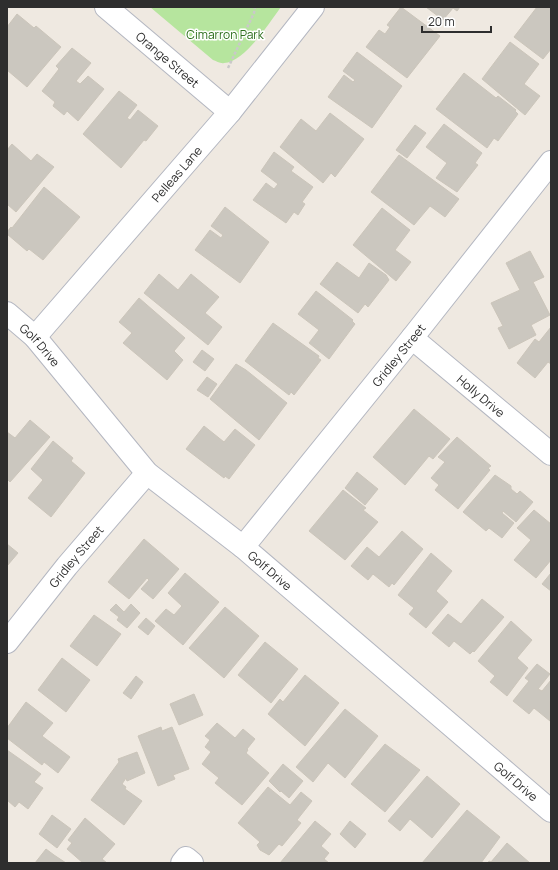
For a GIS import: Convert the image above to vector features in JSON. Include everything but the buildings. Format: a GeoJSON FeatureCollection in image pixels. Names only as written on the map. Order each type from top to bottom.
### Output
{"type":"FeatureCollection","features":[{"type":"Feature","properties":{"kind":"street","name":"Orange Street"},"geometry":{"type":"LineString","coordinates":[[106,7],[230,112]]}},
{"type":"Feature","properties":{"kind":"street","name":"Pelleas Lane"},"geometry":{"type":"LineString","coordinates":[[35,337],[230,112],[313,7]]}},
{"type":"Feature","properties":{"kind":"street","name":"Gridley Street"},"geometry":{"type":"LineString","coordinates":[[243,547],[412,338],[551,162]]}},
{"type":"Feature","properties":{"kind":"street","name":"Golf Drive"},"geometry":{"type":"LineString","coordinates":[[7,313],[35,337],[147,473],[243,547],[551,811]]}},
{"type":"Feature","properties":{"kind":"street","name":"Holly Drive"},"geometry":{"type":"LineString","coordinates":[[412,338],[551,454]]}},
{"type":"Feature","properties":{"kind":"street","name":"Gridley Street"},"geometry":{"type":"LineString","coordinates":[[7,642],[66,566],[147,473]]}},
{"type":"Feature","properties":{"kind":"street"},"geometry":{"type":"LineString","coordinates":[[182,863],[186,858],[192,863]]}},
{"type":"Feature","properties":{"kind":"path"},"geometry":{"type":"LineString","coordinates":[[228,68],[254,13],[255,7]]}},
{"type":"Feature","properties":{"kind":"green space","name":"Cimarron Park"},"geometry":{"type":"Polygon","coordinates":[[[150,7],[281,7],[256,41],[248,49],[232,61],[220,63],[213,60],[150,7]]]}}]}
